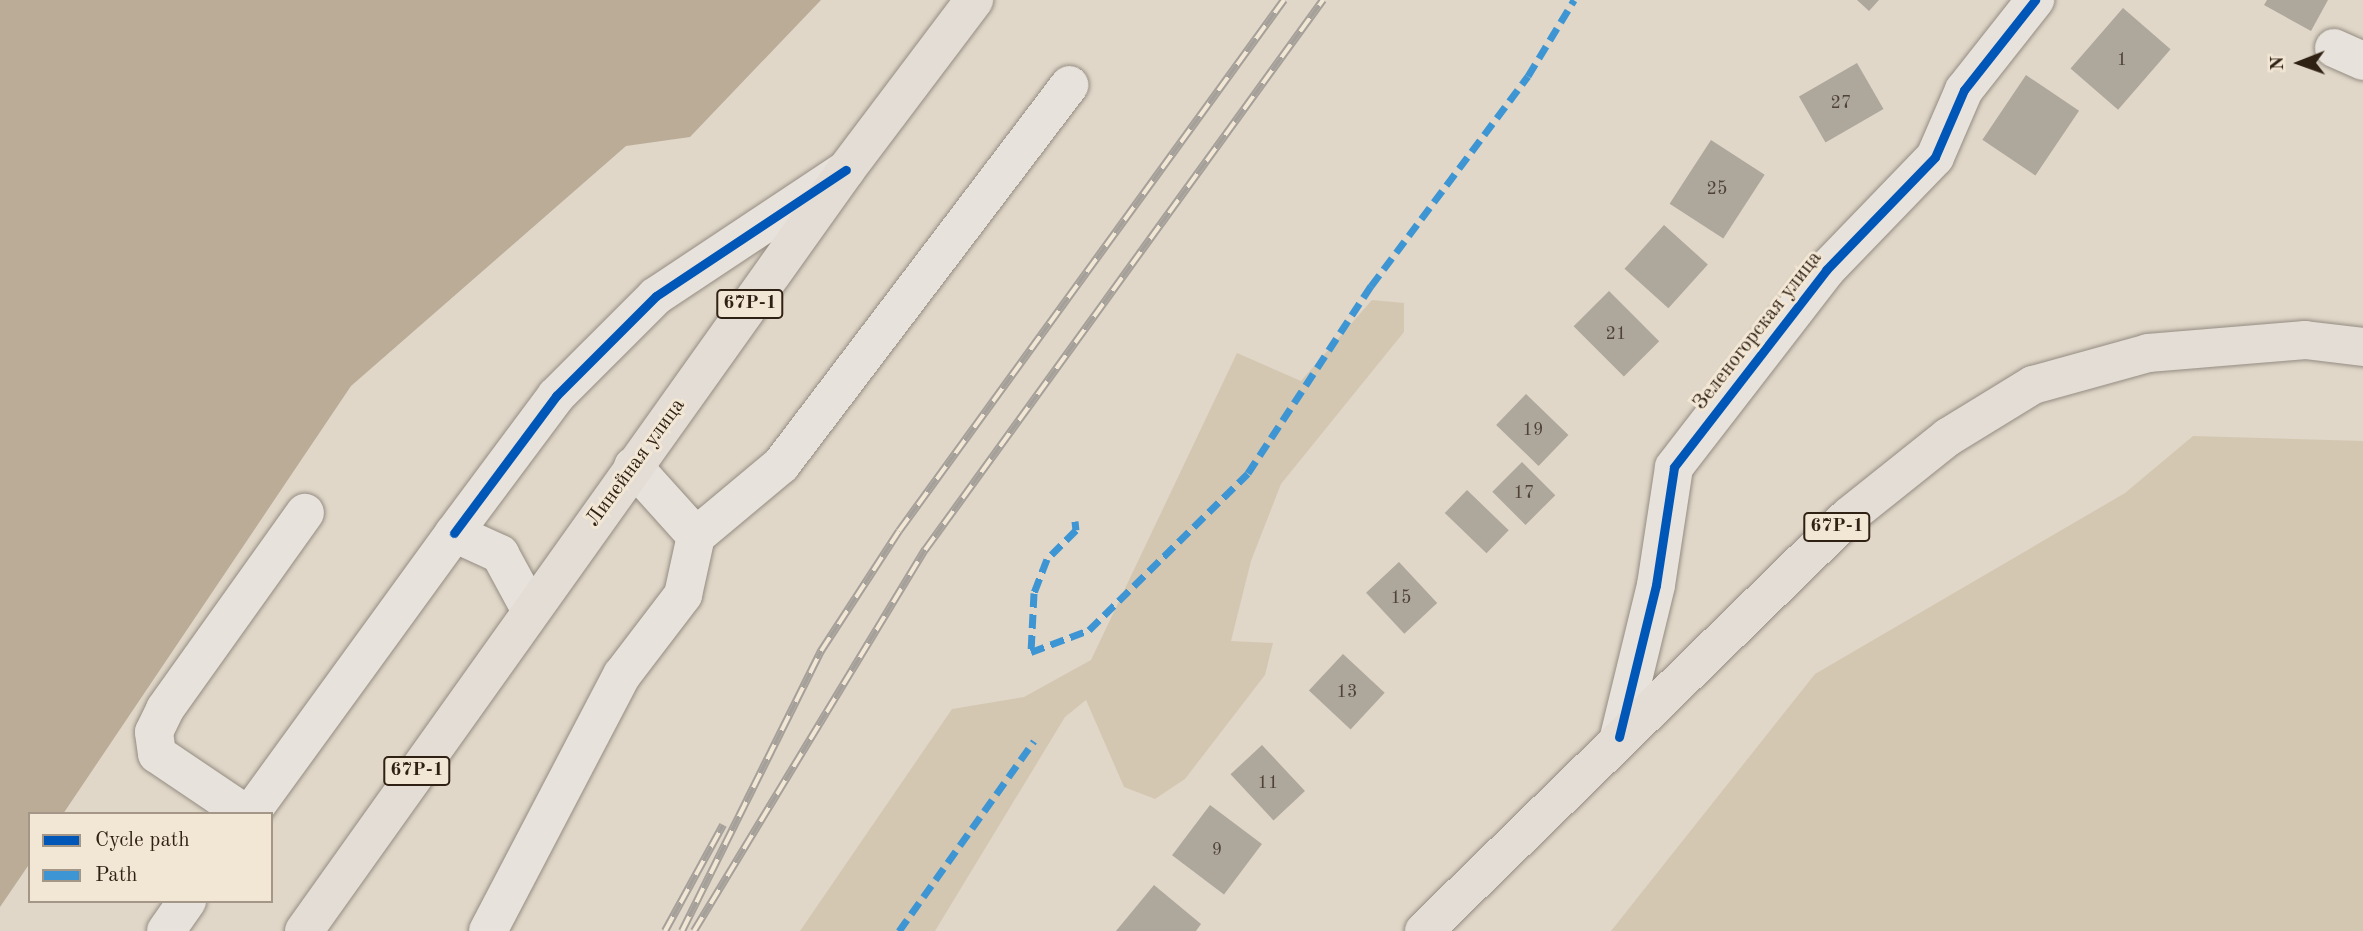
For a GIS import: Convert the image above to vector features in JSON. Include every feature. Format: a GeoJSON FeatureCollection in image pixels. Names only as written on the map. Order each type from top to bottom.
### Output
{"type":"FeatureCollection","features":[{"type":"Feature","properties":{"kind":"main road","name":"Линейная улица"},"geometry":{"type":"LineString","coordinates":[[304,931],[846,170],[974,0]]}},
{"type":"Feature","properties":{"kind":"main road","name":"67Р-1"},"geometry":{"type":"LineString","coordinates":[[1424,931],[1619,737],[1849,516],[1948,437],[2033,385],[2148,353],[2305,340],[2363,347]]}},
{"type":"Feature","properties":{"kind":"street","name":"Зеленогорская улица"},"geometry":{"type":"LineString","coordinates":[[1619,737],[1656,585],[1674,467],[1826,270],[1935,157],[1964,90],[2035,0]]}},
{"type":"Feature","properties":{"kind":"street"},"geometry":{"type":"LineString","coordinates":[[488,931],[622,675],[683,596],[696,536],[781,465],[1069,85]]}},
{"type":"Feature","properties":{"kind":"street"},"geometry":{"type":"LineString","coordinates":[[249,812],[556,397],[656,296],[846,170]]}},
{"type":"Feature","properties":{"kind":"street"},"geometry":{"type":"LineString","coordinates":[[633,466],[696,536]]}},
{"type":"Feature","properties":{"kind":"street"},"geometry":{"type":"LineString","coordinates":[[245,812],[157,754],[154,732],[165,709],[305,513]]}},
{"type":"Feature","properties":{"kind":"street"},"geometry":{"type":"LineString","coordinates":[[454,533],[500,554],[531,611]]}},
{"type":"Feature","properties":{"kind":"street"},"geometry":{"type":"LineString","coordinates":[[166,931],[186,903]]}},
{"type":"Feature","properties":{"kind":"shaded area"},"geometry":{"type":"Polygon","coordinates":[[[0,0],[821,0],[690,137],[626,146],[351,386],[64,812],[28,812],[28,866],[0,907],[0,0]]]}},
{"type":"Feature","properties":{"kind":"shaded area"},"geometry":{"type":"Polygon","coordinates":[[[1372,300],[1404,303],[1404,332],[1281,484],[1251,561],[1231,641],[1273,643],[1265,675],[1185,779],[1155,799],[1124,787],[1086,700],[1065,717],[935,931],[800,931],[952,709],[1024,697],[1091,660],[1237,353],[1301,381],[1372,300]]]}},
{"type":"Feature","properties":{"kind":"shaded area"},"geometry":{"type":"Polygon","coordinates":[[[2193,436],[2363,441],[2363,931],[1611,931],[1815,674],[2125,493],[2193,436]]]}},
{"type":"Feature","properties":{"kind":"building"},"geometry":{"type":"Polygon","coordinates":[[[1857,0],[1879,0],[1869,11],[1857,0]]]}},
{"type":"Feature","properties":{"kind":"building"},"geometry":{"type":"Polygon","coordinates":[[[2267,0],[2328,0],[2311,31],[2264,5],[2267,0]]]}},
{"type":"Feature","properties":{"kind":"building"},"geometry":{"type":"Polygon","coordinates":[[[2123,8],[2171,49],[2118,110],[2071,68],[2123,8]]]}},
{"type":"Feature","properties":{"kind":"building"},"geometry":{"type":"Polygon","coordinates":[[[1857,63],[1884,109],[1825,142],[1799,96],[1857,63]]]}},
{"type":"Feature","properties":{"kind":"building"},"geometry":{"type":"Polygon","coordinates":[[[2026,75],[2079,111],[2035,175],[1982,140],[2026,75]]]}},
{"type":"Feature","properties":{"kind":"building"},"geometry":{"type":"Polygon","coordinates":[[[1711,140],[1765,175],[1723,239],[1670,204],[1711,140]]]}},
{"type":"Feature","properties":{"kind":"building"},"geometry":{"type":"Polygon","coordinates":[[[1664,225],[1708,264],[1668,308],[1625,269],[1664,225]]]}},
{"type":"Feature","properties":{"kind":"building"},"geometry":{"type":"Polygon","coordinates":[[[1609,291],[1659,341],[1624,377],[1574,326],[1609,291]]]}},
{"type":"Feature","properties":{"kind":"building"},"geometry":{"type":"Polygon","coordinates":[[[1526,394],[1568,435],[1539,466],[1496,425],[1526,394]]]}},
{"type":"Feature","properties":{"kind":"building"},"geometry":{"type":"Polygon","coordinates":[[[1522,462],[1555,495],[1526,525],[1492,492],[1522,462]]]}},
{"type":"Feature","properties":{"kind":"building"},"geometry":{"type":"Polygon","coordinates":[[[1467,490],[1509,530],[1486,553],[1445,513],[1467,490]]]}},
{"type":"Feature","properties":{"kind":"building"},"geometry":{"type":"Polygon","coordinates":[[[1399,562],[1437,603],[1404,634],[1366,593],[1399,562]]]}},
{"type":"Feature","properties":{"kind":"building"},"geometry":{"type":"Polygon","coordinates":[[[1343,654],[1385,693],[1351,729],[1309,691],[1343,654]]]}},
{"type":"Feature","properties":{"kind":"building"},"geometry":{"type":"Polygon","coordinates":[[[1262,745],[1305,791],[1274,820],[1231,774],[1262,745]]]}},
{"type":"Feature","properties":{"kind":"building"},"geometry":{"type":"Polygon","coordinates":[[[1210,805],[1262,844],[1224,894],[1172,855],[1210,805]]]}},
{"type":"Feature","properties":{"kind":"building"},"geometry":{"type":"Polygon","coordinates":[[[1154,885],[1201,924],[1196,931],[1116,931],[1154,885]]]}},
{"type":"Feature","properties":{"kind":"railway"},"geometry":{"type":"LineString","coordinates":[[682,931],[821,651],[899,531],[1284,0]]}},
{"type":"Feature","properties":{"kind":"railway"},"geometry":{"type":"LineString","coordinates":[[694,931],[925,550],[1323,0]]}},
{"type":"Feature","properties":{"kind":"railway"},"geometry":{"type":"LineString","coordinates":[[665,931],[723,825]]}},
{"type":"Feature","properties":{"kind":"marked path"},"geometry":{"type":"LineString","coordinates":[[1075,521],[1076,530],[1047,559],[1034,593],[1031,652],[1089,630],[1248,473],[1371,286],[1528,76],[1574,0]]}},
{"type":"Feature","properties":{"kind":"marked path"},"geometry":{"type":"LineString","coordinates":[[899,931],[1034,741]]}},
{"type":"Feature","properties":{"kind":"cycle path"},"geometry":{"type":"LineString","coordinates":[[1619,737],[1656,585],[1674,467],[1826,270],[1935,157],[1964,90],[2035,0]]}},
{"type":"Feature","properties":{"kind":"cycle path"},"geometry":{"type":"LineString","coordinates":[[454,533],[556,396],[656,296],[846,170]]}}]}
